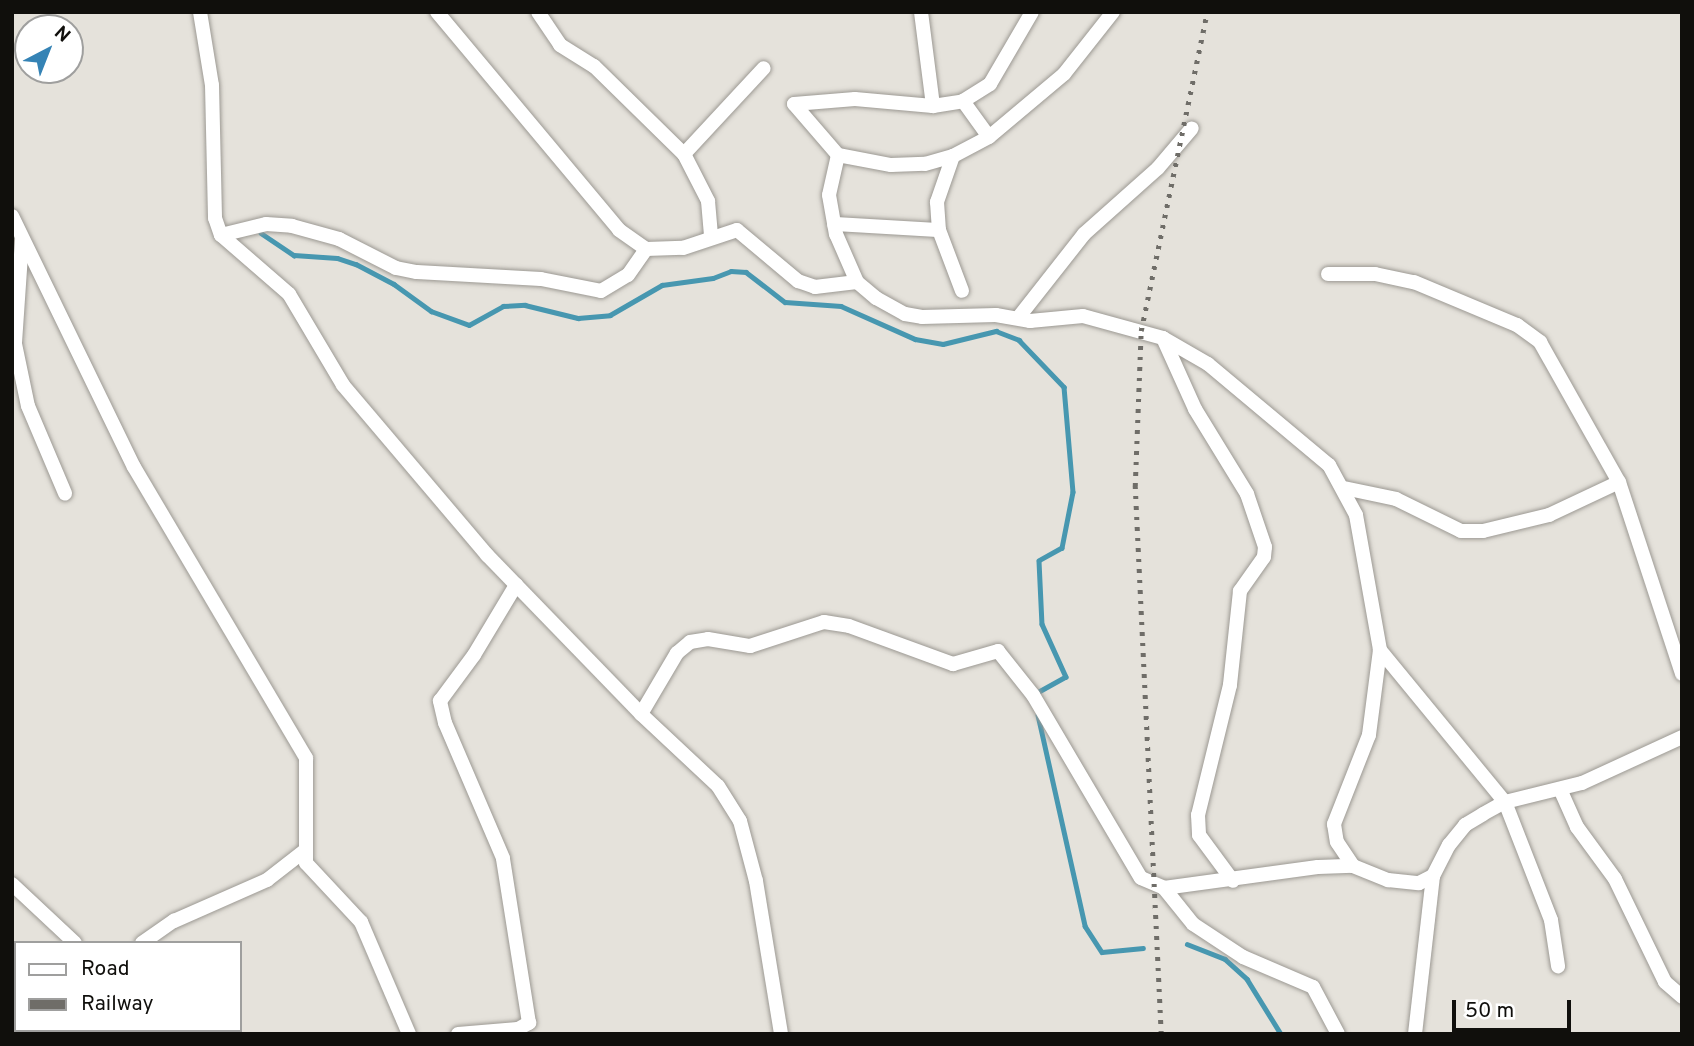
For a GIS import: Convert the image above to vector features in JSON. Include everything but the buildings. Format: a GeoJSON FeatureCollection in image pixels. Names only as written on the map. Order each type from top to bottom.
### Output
{"type":"FeatureCollection","features":[{"type":"Feature","properties":{"kind":"street"},"geometry":{"type":"LineString","coordinates":[[200,12],[212,85],[215,218],[221,235],[289,294],[351,395],[516,585],[641,714],[718,786],[740,821],[756,881],[781,1034]]}},
{"type":"Feature","properties":{"kind":"street"},"geometry":{"type":"LineString","coordinates":[[436,12],[619,230],[646,249],[683,248],[711,236],[737,230],[792,276],[815,287],[857,282]]}},
{"type":"Feature","properties":{"kind":"street"},"geometry":{"type":"LineString","coordinates":[[538,12],[560,45],[594,66],[684,154],[708,201],[711,236]]}},
{"type":"Feature","properties":{"kind":"street"},"geometry":{"type":"LineString","coordinates":[[921,12],[933,106]]}},
{"type":"Feature","properties":{"kind":"street"},"geometry":{"type":"LineString","coordinates":[[1032,12],[990,84],[963,101],[933,106],[855,99],[794,104],[838,155],[891,166],[925,164],[953,156],[989,137],[1064,74],[1113,12]]}},
{"type":"Feature","properties":{"kind":"street"},"geometry":{"type":"LineString","coordinates":[[684,154],[764,68]]}},
{"type":"Feature","properties":{"kind":"street"},"geometry":{"type":"LineString","coordinates":[[963,101],[989,137]]}},
{"type":"Feature","properties":{"kind":"street"},"geometry":{"type":"LineString","coordinates":[[1018,318],[1084,234],[1158,168],[1192,128]]}},
{"type":"Feature","properties":{"kind":"street"},"geometry":{"type":"LineString","coordinates":[[838,155],[829,195],[834,224],[857,282],[905,314],[1018,318],[1083,316],[1163,338],[1202,359],[1311,448],[1344,488],[1356,515],[1380,650],[1369,735],[1334,824],[1337,842],[1353,866]]}},
{"type":"Feature","properties":{"kind":"street"},"geometry":{"type":"LineString","coordinates":[[953,156],[937,202],[939,230],[962,291]]}},
{"type":"Feature","properties":{"kind":"street"},"geometry":{"type":"LineString","coordinates":[[12,216],[134,467],[306,758],[303,852],[317,877],[361,922],[409,1034]]}},
{"type":"Feature","properties":{"kind":"street"},"geometry":{"type":"LineString","coordinates":[[221,235],[266,224],[292,226],[350,243],[396,268],[417,272],[541,279],[601,291],[628,275],[646,249]]}},
{"type":"Feature","properties":{"kind":"street"},"geometry":{"type":"LineString","coordinates":[[834,224],[939,230]]}},
{"type":"Feature","properties":{"kind":"street"},"geometry":{"type":"LineString","coordinates":[[22,240],[15,344],[28,406],[65,494]]}},
{"type":"Feature","properties":{"kind":"street"},"geometry":{"type":"LineString","coordinates":[[1328,274],[1374,274],[1414,282],[1517,325],[1540,342],[1619,482],[1682,674]]}},
{"type":"Feature","properties":{"kind":"street"},"geometry":{"type":"LineString","coordinates":[[1163,338],[1195,409],[1247,494],[1265,547],[1264,557],[1240,591],[1230,684],[1198,815],[1199,835],[1233,881]]}},
{"type":"Feature","properties":{"kind":"street"},"geometry":{"type":"LineString","coordinates":[[1344,488],[1396,499],[1461,531],[1483,530],[1549,515],[1619,482]]}},
{"type":"Feature","properties":{"kind":"street"},"geometry":{"type":"LineString","coordinates":[[458,1034],[519,1029],[528,1023],[503,858],[445,723],[440,701],[516,585]]}},
{"type":"Feature","properties":{"kind":"street"},"geometry":{"type":"LineString","coordinates":[[641,714],[677,653],[690,642],[708,639],[750,646],[824,622],[849,626],[953,664],[998,651],[1033,695],[1141,878],[1164,888],[1193,924],[1243,957],[1313,987],[1338,1034]]}},
{"type":"Feature","properties":{"kind":"street"},"geometry":{"type":"LineString","coordinates":[[1380,650],[1505,802],[1551,920],[1558,966]]}},
{"type":"Feature","properties":{"kind":"street"},"geometry":{"type":"LineString","coordinates":[[1415,1034],[1433,876],[1465,825],[1505,802],[1582,783],[1682,737]]}},
{"type":"Feature","properties":{"kind":"street"},"geometry":{"type":"LineString","coordinates":[[1560,789],[1577,827],[1615,879],[1665,982],[1681,999]]}},
{"type":"Feature","properties":{"kind":"street"},"geometry":{"type":"LineString","coordinates":[[145,941],[183,917],[267,880],[303,852]]}},
{"type":"Feature","properties":{"kind":"street"},"geometry":{"type":"LineString","coordinates":[[1164,888],[1233,881],[1318,867],[1353,866],[1405,884],[1433,876]]}},
{"type":"Feature","properties":{"kind":"street"},"geometry":{"type":"LineString","coordinates":[[12,884],[73,941]]}},
{"type":"Feature","properties":{"kind":"waterway"},"geometry":{"type":"LineString","coordinates":[[261,233],[294,255],[337,258],[356,264],[394,284],[431,311],[469,325],[503,306],[525,305],[578,318],[610,315],[662,285],[713,278],[731,271],[746,272],[785,302],[841,306],[915,339],[943,344],[996,331],[1019,340],[1064,387],[1073,492],[1062,548],[1039,561],[1042,624],[1066,677],[1035,694]]}},
{"type":"Feature","properties":{"kind":"waterway"},"geometry":{"type":"LineString","coordinates":[[1038,715],[1085,926],[1102,952],[1143,948]]}},
{"type":"Feature","properties":{"kind":"waterway"},"geometry":{"type":"LineString","coordinates":[[1187,944],[1225,959],[1247,979],[1281,1034]]}},
{"type":"Feature","properties":{"kind":"railway"},"geometry":{"type":"LineString","coordinates":[[1161,1034],[1135,486],[1141,331],[1207,12]]}}]}
